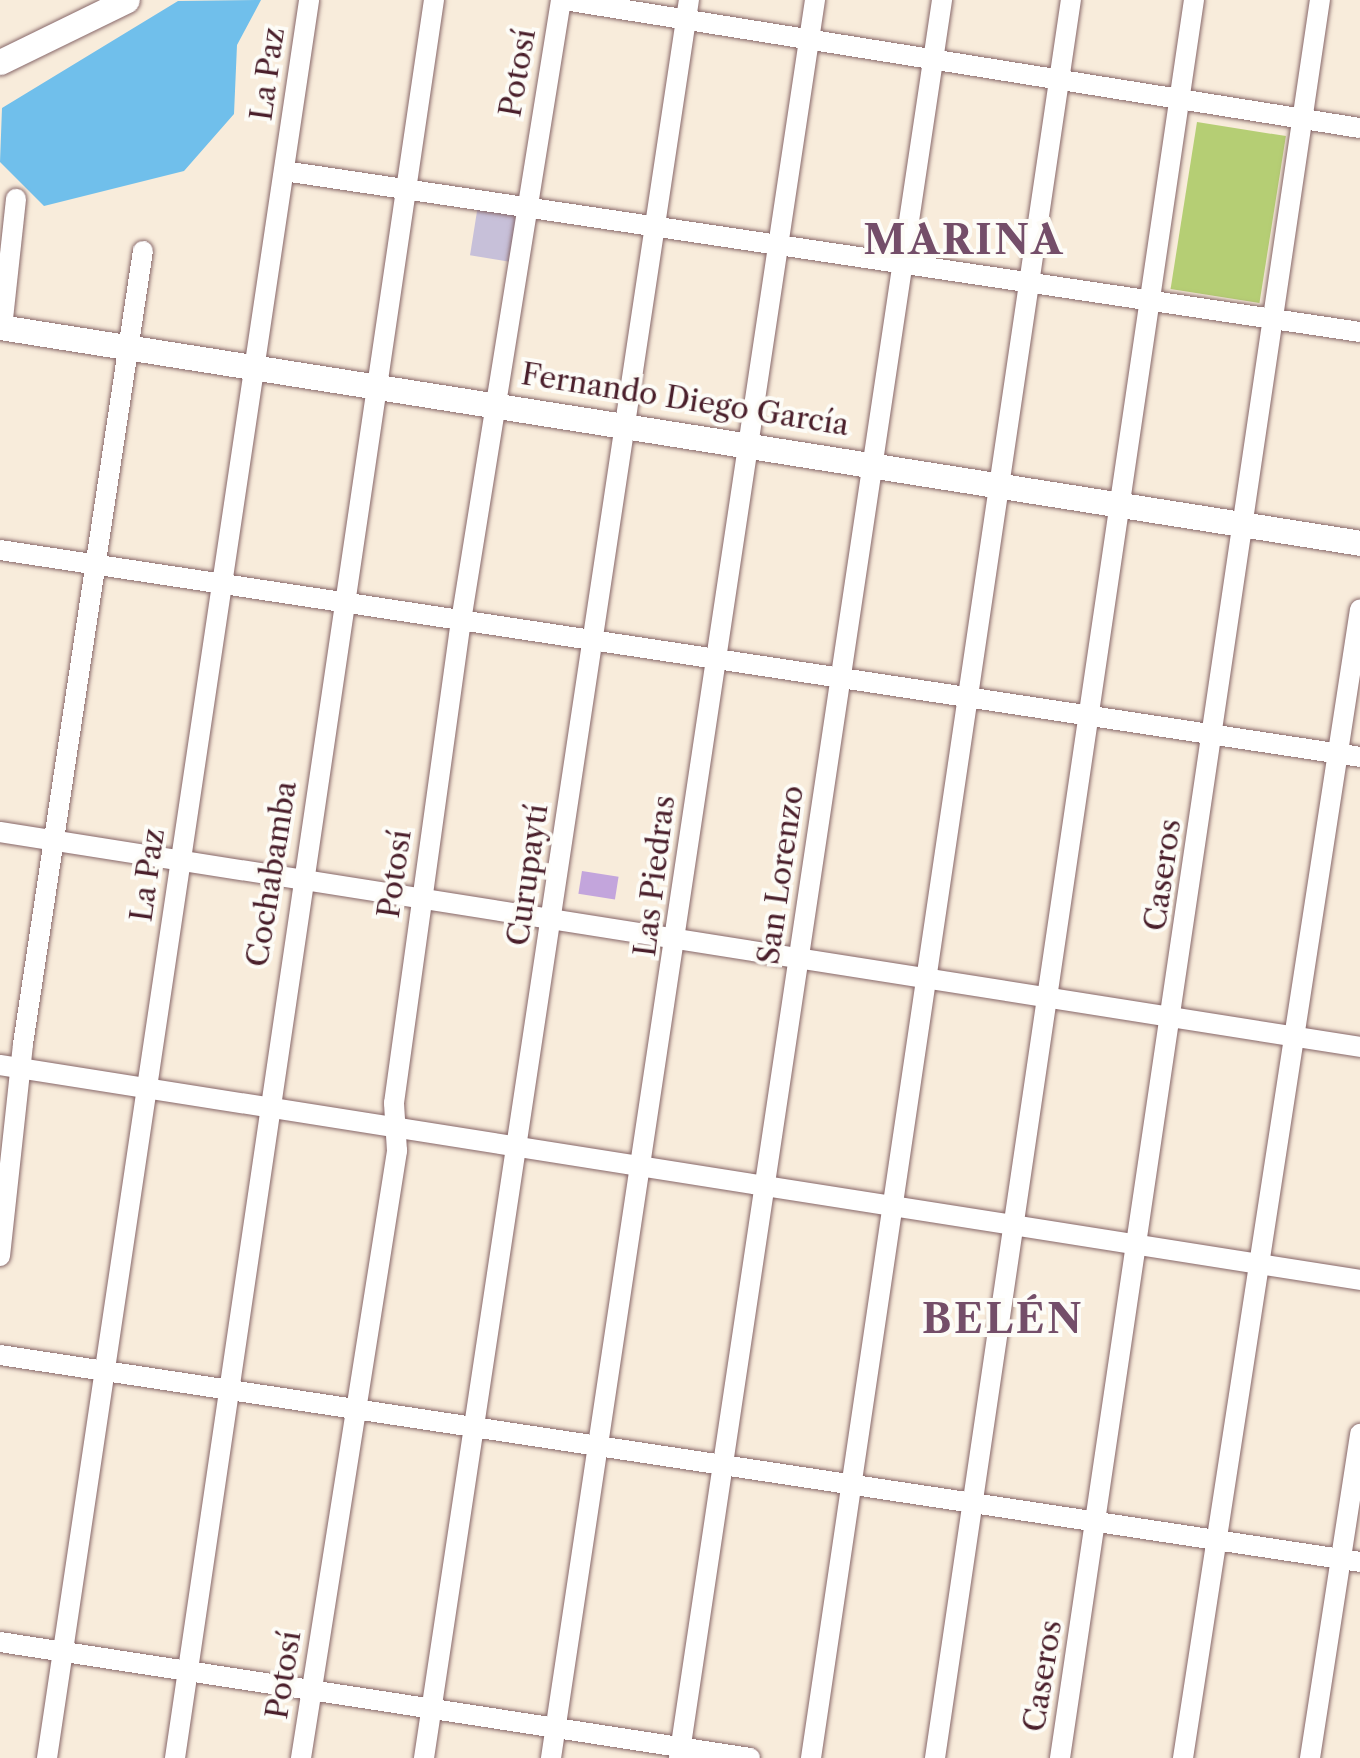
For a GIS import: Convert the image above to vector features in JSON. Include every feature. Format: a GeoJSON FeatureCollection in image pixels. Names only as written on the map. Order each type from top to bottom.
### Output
{"type":"FeatureCollection","features":[{"type":"Feature","properties":{"kind":"main road"},"geometry":{"type":"LineString","coordinates":[[0,43],[90,0]]}},
{"type":"Feature","properties":{"kind":"main road"},"geometry":{"type":"LineString","coordinates":[[0,62],[127,0]]}},
{"type":"Feature","properties":{"kind":"main road","name":"Fernando Diego García"},"geometry":{"type":"LineString","coordinates":[[1,333],[129,347],[378,384],[1360,543]]}},
{"type":"Feature","properties":{"kind":"street","name":"La Paz"},"geometry":{"type":"LineString","coordinates":[[47,1758],[151,1090],[180,858],[309,0]]}},
{"type":"Feature","properties":{"kind":"street","name":"Cochabamba"},"geometry":{"type":"LineString","coordinates":[[174,1758],[232,1387],[302,876],[434,0]]}},
{"type":"Feature","properties":{"kind":"street"},"geometry":{"type":"LineString","coordinates":[[563,0],[687,9],[808,38],[934,54],[1360,128]]}},
{"type":"Feature","properties":{"kind":"street","name":"Potosí"},"geometry":{"type":"LineString","coordinates":[[302,1758],[358,1409],[461,621],[524,206],[563,0]]}},
{"type":"Feature","properties":{"kind":"street","name":"Las Piedras"},"geometry":{"type":"LineString","coordinates":[[550,1758],[644,1163],[674,938],[815,0]]}},
{"type":"Feature","properties":{"kind":"street","name":"San Lorenzo"},"geometry":{"type":"LineString","coordinates":[[680,1752],[942,0]]}},
{"type":"Feature","properties":{"kind":"street"},"geometry":{"type":"LineString","coordinates":[[811,1758],[1072,0]]}},
{"type":"Feature","properties":{"kind":"street"},"geometry":{"type":"LineString","coordinates":[[935,1758],[1051,1000],[1091,714],[1114,504],[1194,0]]}},
{"type":"Feature","properties":{"kind":"street","name":"Caseros"},"geometry":{"type":"LineString","coordinates":[[1060,1758],[1320,0]]}},
{"type":"Feature","properties":{"kind":"street","name":"Curupaytí"},"geometry":{"type":"LineString","coordinates":[[424,1758],[520,1145],[687,9]]}},
{"type":"Feature","properties":{"kind":"street"},"geometry":{"type":"LineString","coordinates":[[284,170],[902,259],[1360,332]]}},
{"type":"Feature","properties":{"kind":"street"},"geometry":{"type":"LineString","coordinates":[[1,333],[16,199]]}},
{"type":"Feature","properties":{"kind":"street"},"geometry":{"type":"LineString","coordinates":[[0,1256],[55,840],[143,251]]}},
{"type":"Feature","properties":{"kind":"street"},"geometry":{"type":"LineString","coordinates":[[0,550],[222,586],[970,694],[1351,756]]}},
{"type":"Feature","properties":{"kind":"street"},"geometry":{"type":"LineString","coordinates":[[1183,1758],[1294,1037],[1351,756],[1360,610]]}},
{"type":"Feature","properties":{"kind":"street"},"geometry":{"type":"LineString","coordinates":[[0,832],[302,876],[927,981],[1360,1047]]}},
{"type":"Feature","properties":{"kind":"street"},"geometry":{"type":"LineString","coordinates":[[0,1066],[1016,1220],[1360,1280]]}},
{"type":"Feature","properties":{"kind":"street"},"geometry":{"type":"LineString","coordinates":[[0,1355],[974,1498],[1219,1542],[1350,1560]]}},
{"type":"Feature","properties":{"kind":"street"},"geometry":{"type":"LineString","coordinates":[[1310,1758],[1350,1560],[1360,1434]]}},
{"type":"Feature","properties":{"kind":"street"},"geometry":{"type":"LineString","coordinates":[[0,1642],[556,1726],[680,1752],[750,1758]]}},
{"type":"Feature","properties":{"kind":"shaded area"},"geometry":{"type":"Polygon","coordinates":[[[478,205],[518,211],[510,262],[470,255],[478,205]]]}},
{"type":"Feature","properties":{"kind":"green space"},"geometry":{"type":"Polygon","coordinates":[[[1197,122],[1286,136],[1259,303],[1171,289],[1197,122]]]}},
{"type":"Feature","properties":{"kind":"water"},"geometry":{"type":"Polygon","coordinates":[[[261,0],[237,45],[234,114],[184,171],[44,206],[0,162],[2,108],[178,1],[261,0]]]}},
{"type":"Feature","properties":{"kind":"building"},"geometry":{"type":"Polygon","coordinates":[[[582,871],[619,877],[615,900],[578,894],[582,871]]]}},
{"type":"Feature","properties":{"kind":"district","name":"MARINA"},"geometry":{"type":"Point","coordinates":[964,240]}},
{"type":"Feature","properties":{"kind":"district","name":"BELÉN"},"geometry":{"type":"Point","coordinates":[1003,1319]}}]}
